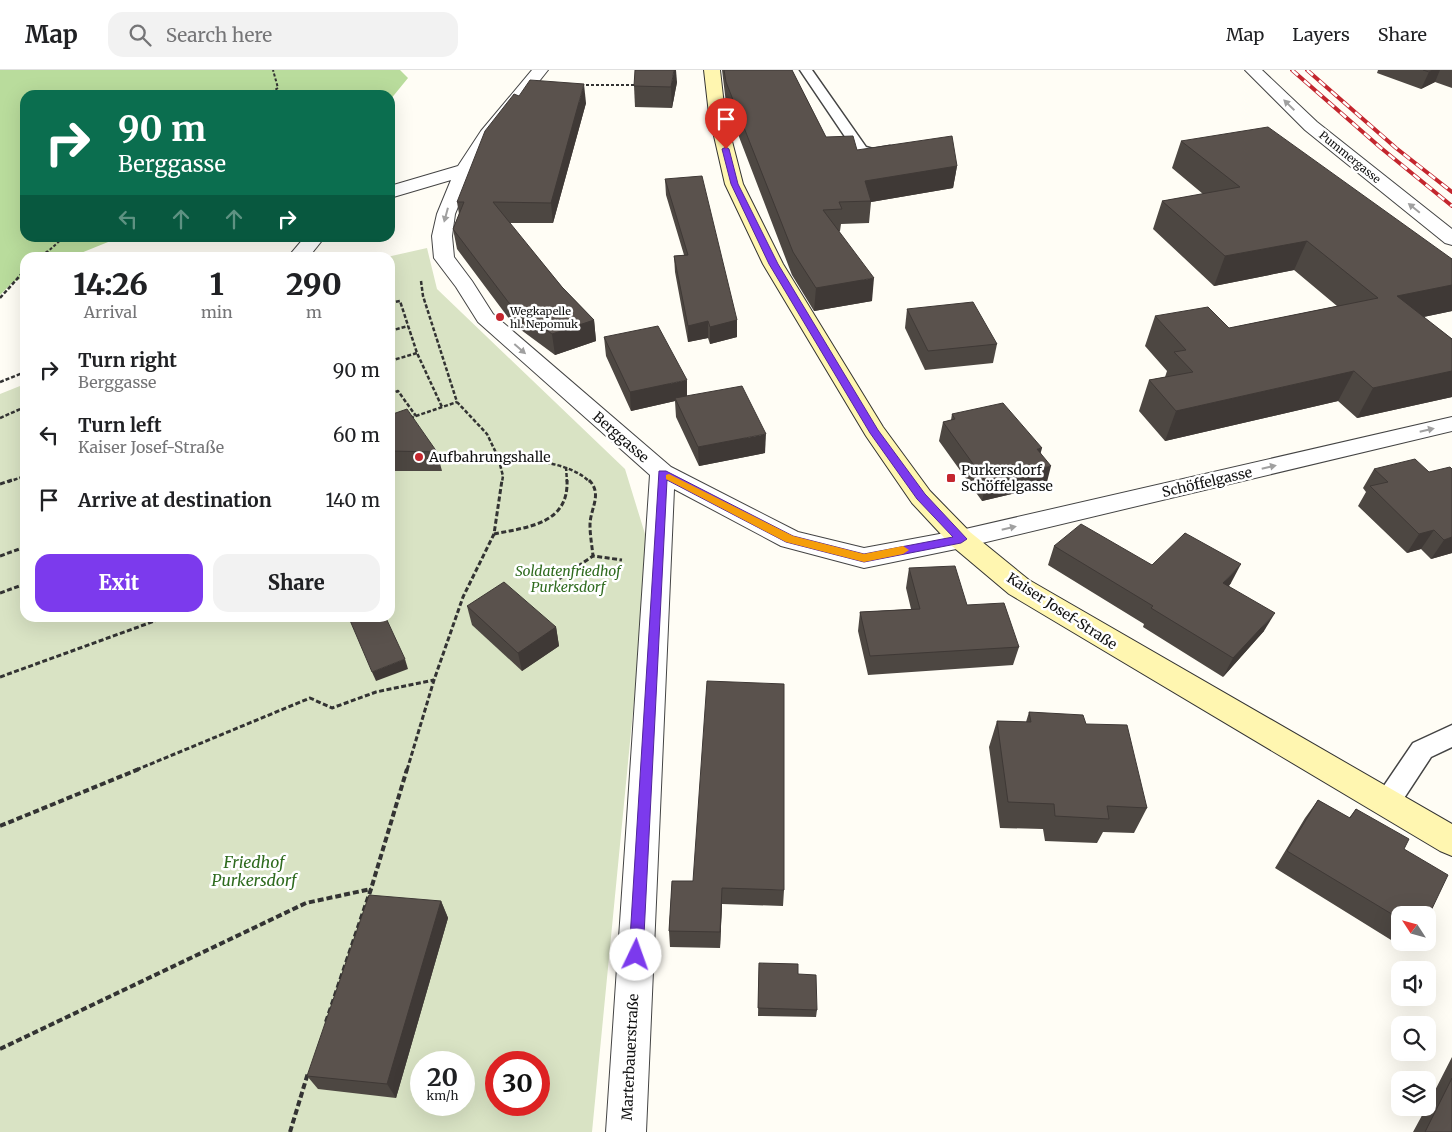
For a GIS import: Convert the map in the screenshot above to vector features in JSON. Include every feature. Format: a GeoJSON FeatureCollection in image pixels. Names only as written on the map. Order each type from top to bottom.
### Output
{"type":"FeatureCollection","features":[{"type":"Feature","properties":{"kind":"main road","name":"Kaiser Josef-Straße"},"geometry":{"type":"LineString","coordinates":[[712,70],[717,114],[734,184],[773,264],[874,431],[921,497],[961,539],[1019,587],[1452,841]]}},
{"type":"Feature","properties":{"kind":"street","name":"Berggasse"},"geometry":{"type":"LineString","coordinates":[[540,70],[487,135],[464,170],[446,214],[442,236],[444,258],[465,285],[485,318],[662,473],[790,539],[864,558],[961,539]]}},
{"type":"Feature","properties":{"kind":"street","name":"Pummergasse"},"geometry":{"type":"LineString","coordinates":[[1253,70],[1311,126],[1452,238]]}},
{"type":"Feature","properties":{"kind":"street"},"geometry":{"type":"LineString","coordinates":[[395,191],[464,170]]}},
{"type":"Feature","properties":{"kind":"street"},"geometry":{"type":"LineString","coordinates":[[302,252],[311,242]]}},
{"type":"Feature","properties":{"kind":"street","name":"Schöffelgasse"},"geometry":{"type":"LineString","coordinates":[[961,539],[1452,424]]}},
{"type":"Feature","properties":{"kind":"street","name":"Marterbauerstraße"},"geometry":{"type":"LineString","coordinates":[[626,1132],[662,473]]}},
{"type":"Feature","properties":{"kind":"lane"},"geometry":{"type":"LineString","coordinates":[[806,70],[861,150],[873,153],[906,148]]}},
{"type":"Feature","properties":{"kind":"lane"},"geometry":{"type":"LineString","coordinates":[[1386,804],[1422,750],[1452,735]]}},
{"type":"Feature","properties":{"kind":"path"},"geometry":{"type":"LineString","coordinates":[[273,70],[278,88],[275,90]]}},
{"type":"Feature","properties":{"kind":"path"},"geometry":{"type":"LineString","coordinates":[[528,85],[646,85]]}},
{"type":"Feature","properties":{"kind":"path"},"geometry":{"type":"LineString","coordinates":[[47,252],[58,242]]}},
{"type":"Feature","properties":{"kind":"path"},"geometry":{"type":"LineString","coordinates":[[0,298],[20,276]]}},
{"type":"Feature","properties":{"kind":"path"},"geometry":{"type":"LineString","coordinates":[[324,1026],[371,889],[434,680],[463,597],[494,534],[504,476],[498,457],[487,434],[457,402],[423,296],[421,278]]}},
{"type":"Feature","properties":{"kind":"path"},"geometry":{"type":"LineString","coordinates":[[395,302],[400,301],[417,353],[442,407]]}},
{"type":"Feature","properties":{"kind":"path"},"geometry":{"type":"LineString","coordinates":[[395,330],[408,326]]}},
{"type":"Feature","properties":{"kind":"path"},"geometry":{"type":"LineString","coordinates":[[395,360],[417,353]]}},
{"type":"Feature","properties":{"kind":"path"},"geometry":{"type":"LineString","coordinates":[[0,382],[20,374]]}},
{"type":"Feature","properties":{"kind":"path"},"geometry":{"type":"LineString","coordinates":[[395,392],[398,391],[416,416]]}},
{"type":"Feature","properties":{"kind":"path"},"geometry":{"type":"LineString","coordinates":[[407,419],[457,402]]}},
{"type":"Feature","properties":{"kind":"path"},"geometry":{"type":"LineString","coordinates":[[0,418],[20,409]]}},
{"type":"Feature","properties":{"kind":"path"},"geometry":{"type":"LineString","coordinates":[[498,457],[566,468],[587,476],[595,488],[596,497],[590,523],[593,556]]}},
{"type":"Feature","properties":{"kind":"path"},"geometry":{"type":"LineString","coordinates":[[494,534],[527,527],[558,512],[565,505],[567,495],[566,468]]}},
{"type":"Feature","properties":{"kind":"path"},"geometry":{"type":"LineString","coordinates":[[0,484],[20,478]]}},
{"type":"Feature","properties":{"kind":"path"},"geometry":{"type":"LineString","coordinates":[[0,556],[20,549]]}},
{"type":"Feature","properties":{"kind":"path"},"geometry":{"type":"LineString","coordinates":[[553,583],[593,556],[629,561]]}},
{"type":"Feature","properties":{"kind":"path"},"geometry":{"type":"LineString","coordinates":[[0,593],[20,586]]}},
{"type":"Feature","properties":{"kind":"path"},"geometry":{"type":"LineString","coordinates":[[0,677],[152,622]]}},
{"type":"Feature","properties":{"kind":"path"},"geometry":{"type":"LineString","coordinates":[[0,826],[310,698],[332,708],[376,692],[434,680]]}},
{"type":"Feature","properties":{"kind":"path"},"geometry":{"type":"LineString","coordinates":[[0,1049],[306,903],[371,889]]}},
{"type":"Feature","properties":{"kind":"path"},"geometry":{"type":"LineString","coordinates":[[290,1132],[309,1071]]}},
{"type":"Feature","properties":{"kind":"green space"},"geometry":{"type":"Polygon","coordinates":[[[0,70],[400,70],[408,78],[395,94],[395,90],[20,90],[20,242],[108,242],[83,252],[20,252],[20,279],[13,282],[0,295],[0,70]]]}},
{"type":"Feature","properties":{"kind":"green space","name":"Friedhof Purkersdorf"},"geometry":{"type":"Polygon","coordinates":[[[427,248],[437,289],[625,469],[649,547],[592,1132],[0,1132],[0,394],[20,386],[20,622],[395,622],[395,255],[427,248]]]}},
{"type":"Feature","properties":{"kind":"building"},"geometry":{"type":"Polygon","coordinates":[[[635,70],[674,70],[671,87],[634,86],[635,70]]]}},
{"type":"Feature","properties":{"kind":"building"},"geometry":{"type":"Polygon","coordinates":[[[724,70],[792,70],[826,137],[853,136],[857,150],[952,136],[957,166],[865,181],[871,201],[839,202],[842,209],[823,210],[874,278],[816,288],[793,252],[726,82],[724,70]]]}},
{"type":"Feature","properties":{"kind":"building"},"geometry":{"type":"Polygon","coordinates":[[[530,80],[584,84],[551,203],[493,202],[562,287],[594,320],[552,334],[509,303],[453,229],[464,202],[457,202],[485,131],[514,94],[519,96],[530,80]]]}},
{"type":"Feature","properties":{"kind":"building"},"geometry":{"type":"Polygon","coordinates":[[[1268,127],[1452,259],[1452,285],[1397,296],[1452,339],[1452,371],[1373,388],[1354,371],[1176,411],[1149,380],[1193,372],[1174,352],[1186,350],[1155,316],[1208,307],[1229,328],[1378,298],[1307,241],[1225,256],[1162,201],[1240,187],[1181,141],[1268,127]]]}},
{"type":"Feature","properties":{"kind":"building"},"geometry":{"type":"Polygon","coordinates":[[[702,176],[737,320],[710,327],[708,321],[688,326],[674,256],[688,255],[665,179],[702,176]]]}},
{"type":"Feature","properties":{"kind":"building"},"geometry":{"type":"Polygon","coordinates":[[[973,302],[997,344],[928,351],[907,309],[973,302]]]}},
{"type":"Feature","properties":{"kind":"building"},"geometry":{"type":"Polygon","coordinates":[[[658,326],[687,380],[630,392],[604,337],[658,326]]]}},
{"type":"Feature","properties":{"kind":"building"},"geometry":{"type":"Polygon","coordinates":[[[742,386],[766,434],[698,447],[675,398],[742,386]]]}},
{"type":"Feature","properties":{"kind":"building"},"geometry":{"type":"Polygon","coordinates":[[[1003,403],[1042,448],[1037,449],[1051,466],[986,482],[943,422],[955,419],[952,414],[1003,403]]]}},
{"type":"Feature","properties":{"kind":"building"},"geometry":{"type":"Polygon","coordinates":[[[407,409],[437,452],[395,451],[395,413],[407,409]]]}},
{"type":"Feature","properties":{"kind":"building"},"geometry":{"type":"Polygon","coordinates":[[[1415,459],[1429,472],[1450,467],[1452,469],[1452,537],[1444,540],[1434,530],[1419,534],[1370,486],[1388,482],[1374,469],[1415,459]]]}},
{"type":"Feature","properties":{"kind":"building"},"geometry":{"type":"Polygon","coordinates":[[[1081,524],[1152,565],[1185,533],[1241,564],[1223,583],[1275,613],[1233,658],[1151,608],[1153,606],[1054,546],[1081,524]]]}},
{"type":"Feature","properties":{"kind":"building"},"geometry":{"type":"Polygon","coordinates":[[[955,566],[967,605],[1004,603],[1019,647],[870,656],[860,612],[920,609],[909,568],[955,566]]]}},
{"type":"Feature","properties":{"kind":"building"},"geometry":{"type":"Polygon","coordinates":[[[504,582],[556,627],[518,653],[467,606],[504,582]]]}},
{"type":"Feature","properties":{"kind":"building"},"geometry":{"type":"Polygon","coordinates":[[[351,622],[388,622],[405,659],[372,672],[351,622]]]}},
{"type":"Feature","properties":{"kind":"building"},"geometry":{"type":"Polygon","coordinates":[[[707,681],[784,684],[784,890],[722,888],[720,932],[669,931],[672,881],[693,881],[707,681]]]}},
{"type":"Feature","properties":{"kind":"building"},"geometry":{"type":"Polygon","coordinates":[[[1029,712],[1083,715],[1086,724],[1127,725],[1147,808],[1107,806],[1109,819],[1055,816],[1054,804],[1008,802],[997,721],[1031,722],[1029,712]]]}},
{"type":"Feature","properties":{"kind":"building"},"geometry":{"type":"Polygon","coordinates":[[[1318,800],[1350,818],[1356,809],[1409,839],[1404,849],[1448,875],[1433,906],[1391,906],[1391,914],[1287,851],[1318,800]]]}},
{"type":"Feature","properties":{"kind":"building"},"geometry":{"type":"Polygon","coordinates":[[[369,895],[441,901],[387,1084],[307,1076],[369,895]]]}},
{"type":"Feature","properties":{"kind":"building"},"geometry":{"type":"Polygon","coordinates":[[[759,963],[798,964],[798,974],[816,975],[817,1010],[758,1008],[759,963]]]}},
{"type":"Feature","properties":{"kind":"building"},"geometry":{"type":"Polygon","coordinates":[[[1452,1078],[1452,1132],[1425,1132],[1433,1116],[1436,1116],[1436,1110],[1452,1078]]]}},
{"type":"Feature","properties":{"kind":"railway"},"geometry":{"type":"LineString","coordinates":[[1292,70],[1381,148],[1452,206]]}},
{"type":"Feature","properties":{"kind":"railway"},"geometry":{"type":"LineString","coordinates":[[1307,70],[1396,148],[1452,192]]}},
{"type":"Feature","properties":{"kind":"slow traffic"},"geometry":{"type":"LineString","coordinates":[[669,477],[790,539],[864,558],[903,550]]}},
{"type":"Feature","properties":{"kind":"place","name":"Wegkapelle hl. Nepomuk"},"geometry":{"type":"Point","coordinates":[500,317]}},
{"type":"Feature","properties":{"kind":"place","name":"Aufbahrungshalle"},"geometry":{"type":"Point","coordinates":[419,457]}},
{"type":"Feature","properties":{"kind":"place","name":"Purkersdorf Schöffelgasse"},"geometry":{"type":"Point","coordinates":[951,478]}},
{"type":"Feature","properties":{"kind":"route"},"geometry":{"type":"LineString","coordinates":[[636,955],[662,473],[790,539],[864,558],[961,539],[921,497],[874,431],[773,264],[734,184],[726,149]]}},
{"type":"Feature","properties":{"kind":"park label","name":"Soldatenfriedhof Purkersdorf"},"geometry":{"type":"Point","coordinates":[568,580]}}]}
